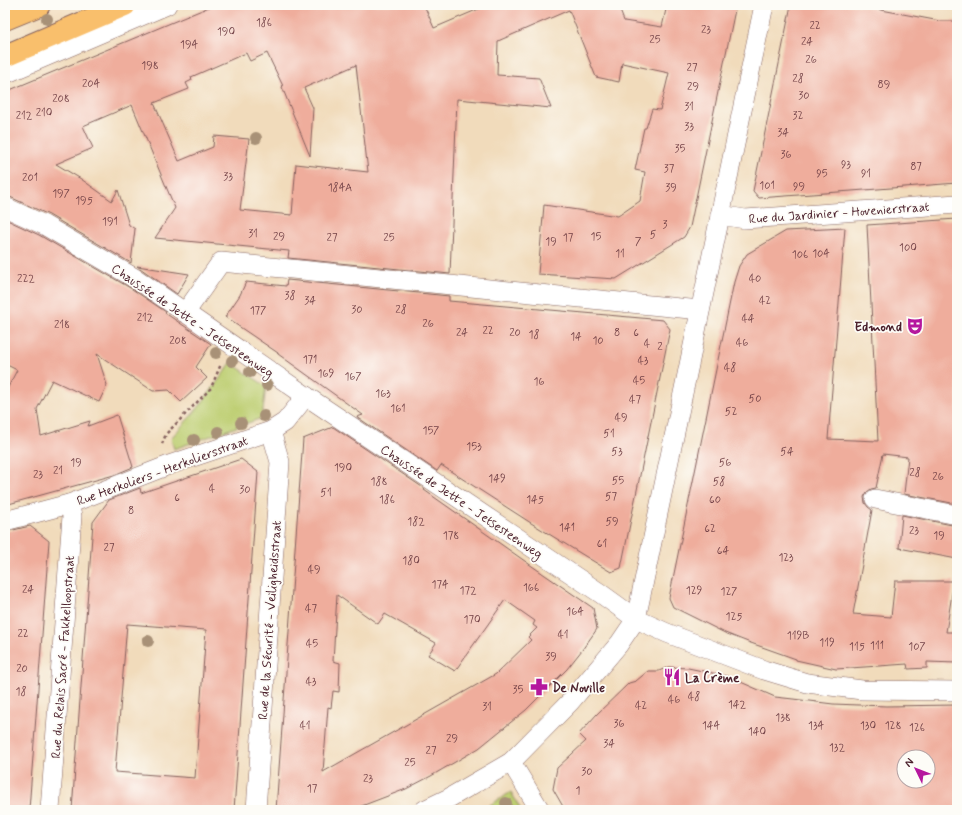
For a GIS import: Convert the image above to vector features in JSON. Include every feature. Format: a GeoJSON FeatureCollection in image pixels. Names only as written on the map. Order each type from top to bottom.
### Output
{"type":"FeatureCollection","features":[{"type":"Feature","properties":{"kind":"main road"},"geometry":{"type":"LineString","coordinates":[[5,19],[39,5]]}},
{"type":"Feature","properties":{"kind":"main road"},"geometry":{"type":"LineString","coordinates":[[5,56],[125,5]]}},
{"type":"Feature","properties":{"kind":"street"},"geometry":{"type":"LineString","coordinates":[[5,74],[167,5]]}},
{"type":"Feature","properties":{"kind":"street"},"geometry":{"type":"LineString","coordinates":[[424,810],[449,798],[511,762],[570,702],[619,644],[636,619],[764,5]]}},
{"type":"Feature","properties":{"kind":"street","name":"Rue du Jardinier - Hovenierstraat"},"geometry":{"type":"LineString","coordinates":[[720,215],[745,219],[957,204]]}},
{"type":"Feature","properties":{"kind":"street","name":"Chaussée de Jette - Jetsesteenweg"},"geometry":{"type":"LineString","coordinates":[[5,207],[51,229],[138,280],[306,396],[636,619],[764,670],[807,683],[862,690],[957,691]]}},
{"type":"Feature","properties":{"kind":"street"},"geometry":{"type":"LineString","coordinates":[[185,313],[221,262],[700,310]]}},
{"type":"Feature","properties":{"kind":"street","name":"Rue Herkoliers - Herkoliersstraat"},"geometry":{"type":"LineString","coordinates":[[5,521],[69,504],[169,465],[271,431],[285,422],[306,396]]}},
{"type":"Feature","properties":{"kind":"street","name":"Rue de la Sécurité - Veiligheidsstraat"},"geometry":{"type":"LineString","coordinates":[[256,810],[280,462],[271,431]]}},
{"type":"Feature","properties":{"kind":"street"},"geometry":{"type":"LineString","coordinates":[[875,499],[957,515]]}},
{"type":"Feature","properties":{"kind":"street","name":"Rue du Relais Sacré - Fakkelloopstraat"},"geometry":{"type":"LineString","coordinates":[[50,810],[72,516],[69,504]]}},
{"type":"Feature","properties":{"kind":"street"},"geometry":{"type":"LineString","coordinates":[[511,762],[540,810]]}},
{"type":"Feature","properties":{"kind":"path"},"geometry":{"type":"LineString","coordinates":[[169,465],[162,444],[166,434],[211,388],[230,344]]}},
{"type":"Feature","properties":{"kind":"green space"},"geometry":{"type":"Polygon","coordinates":[[[231,363],[266,386],[262,418],[174,449],[171,438],[199,407],[231,363]]]}},
{"type":"Feature","properties":{"kind":"green space"},"geometry":{"type":"Polygon","coordinates":[[[511,792],[521,810],[482,810],[511,792]]]}},
{"type":"Feature","properties":{"kind":"building"},"geometry":{"type":"Polygon","coordinates":[[[214,5],[424,5],[434,28],[488,5],[618,5],[624,21],[662,27],[667,5],[736,5],[690,227],[684,237],[616,279],[538,274],[544,205],[618,216],[640,201],[645,172],[635,170],[644,128],[646,128],[652,109],[660,110],[669,73],[622,63],[619,82],[596,77],[569,10],[498,41],[497,75],[539,78],[551,108],[457,99],[450,274],[288,258],[289,251],[155,238],[175,208],[132,105],[83,126],[93,148],[56,164],[81,179],[112,201],[118,190],[129,225],[135,229],[131,263],[49,215],[5,196],[5,92],[214,5]],[[246,53],[191,77],[192,80],[186,83],[189,89],[154,103],[179,161],[213,147],[214,136],[249,139],[240,210],[292,215],[296,164],[368,172],[356,65],[304,88],[313,108],[310,156],[282,87],[283,86],[267,53],[250,61],[246,53]]]}},
{"type":"Feature","properties":{"kind":"building"},"geometry":{"type":"Polygon","coordinates":[[[791,5],[855,5],[940,21],[957,21],[957,183],[759,198],[753,191],[791,5]]]}},
{"type":"Feature","properties":{"kind":"building"},"geometry":{"type":"Polygon","coordinates":[[[5,219],[39,235],[132,289],[211,344],[196,367],[207,378],[181,402],[169,390],[153,391],[97,354],[107,385],[99,402],[52,380],[37,409],[41,436],[90,421],[88,426],[117,415],[133,467],[114,475],[5,505],[5,393],[17,370],[5,364],[5,219]]]}},
{"type":"Feature","properties":{"kind":"building"},"geometry":{"type":"Polygon","coordinates":[[[957,219],[957,504],[904,494],[908,457],[883,454],[876,488],[867,492],[864,497],[865,503],[872,510],[853,614],[891,617],[895,581],[954,581],[946,632],[957,632],[957,663],[927,662],[927,668],[908,669],[907,664],[836,669],[796,660],[748,642],[725,633],[673,607],[669,598],[734,282],[739,266],[747,254],[786,231],[845,228],[828,439],[878,441],[867,225],[957,219]]]}},
{"type":"Feature","properties":{"kind":"building"},"geometry":{"type":"Polygon","coordinates":[[[137,266],[189,274],[177,294],[137,266]]]}},
{"type":"Feature","properties":{"kind":"building"},"geometry":{"type":"Polygon","coordinates":[[[287,280],[449,296],[449,301],[663,320],[670,329],[621,568],[611,572],[441,465],[437,471],[357,417],[363,415],[278,353],[225,317],[240,295],[246,282],[286,286],[287,280]]]}},
{"type":"Feature","properties":{"kind":"building"},"geometry":{"type":"Polygon","coordinates":[[[333,427],[425,489],[424,490],[593,608],[597,629],[567,669],[526,710],[479,748],[406,789],[351,810],[276,810],[303,439],[333,427]],[[337,595],[333,661],[340,663],[339,692],[333,691],[331,708],[328,707],[323,772],[496,674],[531,640],[528,637],[537,628],[533,625],[535,621],[505,600],[455,671],[428,655],[436,643],[385,614],[378,624],[337,595]]]}},
{"type":"Feature","properties":{"kind":"building"},"geometry":{"type":"Polygon","coordinates":[[[241,459],[258,472],[234,810],[72,810],[93,522],[109,500],[140,488],[141,493],[241,459]],[[127,624],[115,772],[195,778],[206,630],[127,624]]]}},
{"type":"Feature","properties":{"kind":"building"},"geometry":{"type":"Polygon","coordinates":[[[902,515],[957,526],[957,559],[899,548],[902,515]]]}},
{"type":"Feature","properties":{"kind":"building"},"geometry":{"type":"Polygon","coordinates":[[[30,526],[49,541],[29,810],[5,810],[5,532],[30,526]]]}},
{"type":"Feature","properties":{"kind":"building"},"geometry":{"type":"Polygon","coordinates":[[[668,667],[688,668],[727,676],[775,697],[833,704],[886,706],[957,705],[957,810],[565,810],[553,789],[557,768],[586,741],[579,734],[597,714],[629,683],[636,681],[648,671],[659,671],[668,667]]]}},
{"type":"Feature","properties":{"kind":"place","name":"Edmond"},"geometry":{"type":"Point","coordinates":[915,326]}},
{"type":"Feature","properties":{"kind":"place","name":"La Crème"},"geometry":{"type":"Point","coordinates":[672,677]}},
{"type":"Feature","properties":{"kind":"place","name":"De Noville"},"geometry":{"type":"Point","coordinates":[539,687]}}]}
